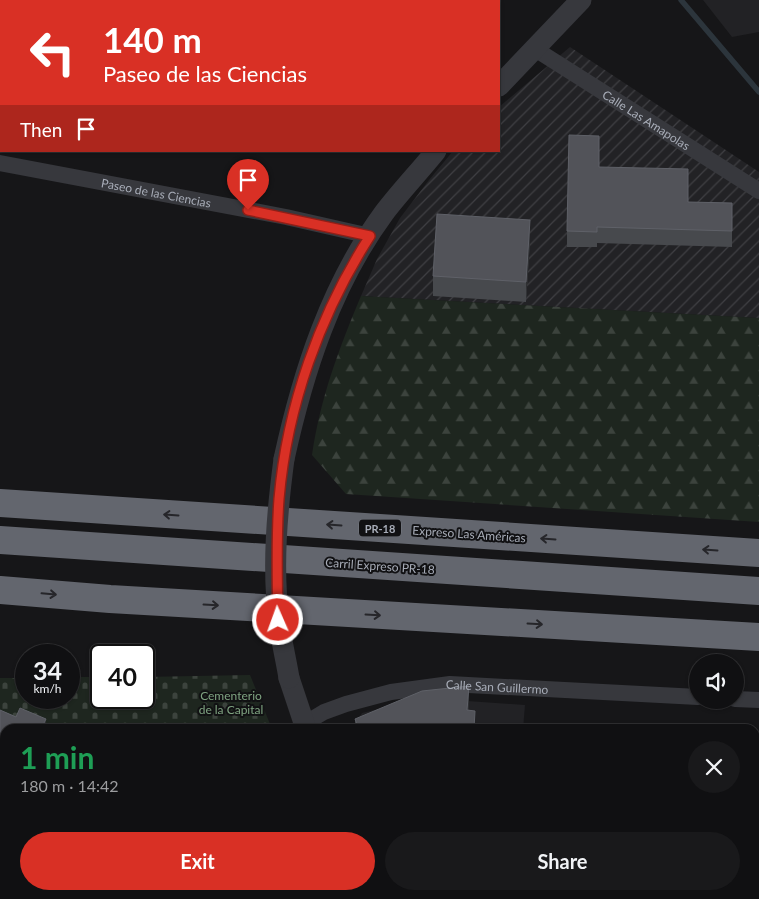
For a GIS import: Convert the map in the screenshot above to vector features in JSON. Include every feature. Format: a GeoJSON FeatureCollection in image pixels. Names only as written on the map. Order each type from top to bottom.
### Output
{"type":"FeatureCollection","features":[{"type":"Feature","properties":{"kind":"highway","name":"Expreso Las Américas"},"geometry":{"type":"LineString","coordinates":[[0,503],[759,553]]}},
{"type":"Feature","properties":{"kind":"highway","name":"Carril Expreso PR-18"},"geometry":{"type":"LineString","coordinates":[[0,540],[759,591]]}},
{"type":"Feature","properties":{"kind":"highway"},"geometry":{"type":"LineString","coordinates":[[0,590],[110,600],[759,637]]}},
{"type":"Feature","properties":{"kind":"street"},"geometry":{"type":"LineString","coordinates":[[500,85],[581,0]]}},
{"type":"Feature","properties":{"kind":"street","name":"Calle Las Amapolas"},"geometry":{"type":"LineString","coordinates":[[535,49],[759,191]]}},
{"type":"Feature","properties":{"kind":"street"},"geometry":{"type":"LineString","coordinates":[[304,724],[289,678],[278,620],[276,561],[279,499],[284,459],[297,400],[319,334],[351,265],[384,214],[435,152]]}},
{"type":"Feature","properties":{"kind":"street","name":"Paseo de las Ciencias"},"geometry":{"type":"LineString","coordinates":[[0,163],[277,215],[370,236]]}},
{"type":"Feature","properties":{"kind":"street","name":"Calle San Guillermo"},"geometry":{"type":"LineString","coordinates":[[308,724],[324,712],[346,704],[391,692],[450,684],[689,697]]}},
{"type":"Feature","properties":{"kind":"street"},"geometry":{"type":"LineString","coordinates":[[744,699],[759,700]]}},
{"type":"Feature","properties":{"kind":"shaded area"},"geometry":{"type":"Polygon","coordinates":[[[703,0],[759,0],[759,32],[732,37],[703,0]]]}},
{"type":"Feature","properties":{"kind":"shaded area"},"geometry":{"type":"Polygon","coordinates":[[[570,47],[759,172],[759,318],[361,296],[377,259],[400,218],[452,152],[500,152],[500,106],[570,47]]]}},
{"type":"Feature","properties":{"kind":"shaded area"},"geometry":{"type":"Polygon","coordinates":[[[425,698],[525,705],[523,724],[354,724],[362,713],[425,698]]]}},
{"type":"Feature","properties":{"kind":"green space"},"geometry":{"type":"Polygon","coordinates":[[[361,296],[759,318],[759,522],[346,494],[312,455],[320,414],[331,374],[361,296]]]}},
{"type":"Feature","properties":{"kind":"green space","name":"Cementerio de la Capital"},"geometry":{"type":"Polygon","coordinates":[[[250,675],[270,724],[0,724],[0,678],[15,678],[15,709],[80,709],[80,677],[90,677],[90,709],[155,709],[155,677],[250,675]]]}},
{"type":"Feature","properties":{"kind":"building"},"geometry":{"type":"Polygon","coordinates":[[[569,135],[599,136],[599,167],[688,169],[688,202],[732,203],[732,231],[597,227],[597,232],[567,231],[569,135]]]}},
{"type":"Feature","properties":{"kind":"building"},"geometry":{"type":"Polygon","coordinates":[[[437,214],[530,220],[526,282],[433,276],[437,214]]]}},
{"type":"Feature","properties":{"kind":"building"},"geometry":{"type":"Polygon","coordinates":[[[469,686],[467,710],[475,711],[474,724],[357,724],[355,719],[422,691],[469,686]]]}},
{"type":"Feature","properties":{"kind":"building"},"geometry":{"type":"Polygon","coordinates":[[[20,709],[22,709],[46,719],[44,724],[0,724],[0,710],[16,717],[20,709]]]}},
{"type":"Feature","properties":{"kind":"waterway"},"geometry":{"type":"LineString","coordinates":[[681,0],[759,92]]}},
{"type":"Feature","properties":{"kind":"route"},"geometry":{"type":"LineString","coordinates":[[248,210],[370,236],[351,265],[319,334],[297,400],[284,459],[279,499],[276,561],[278,620]]}}]}
